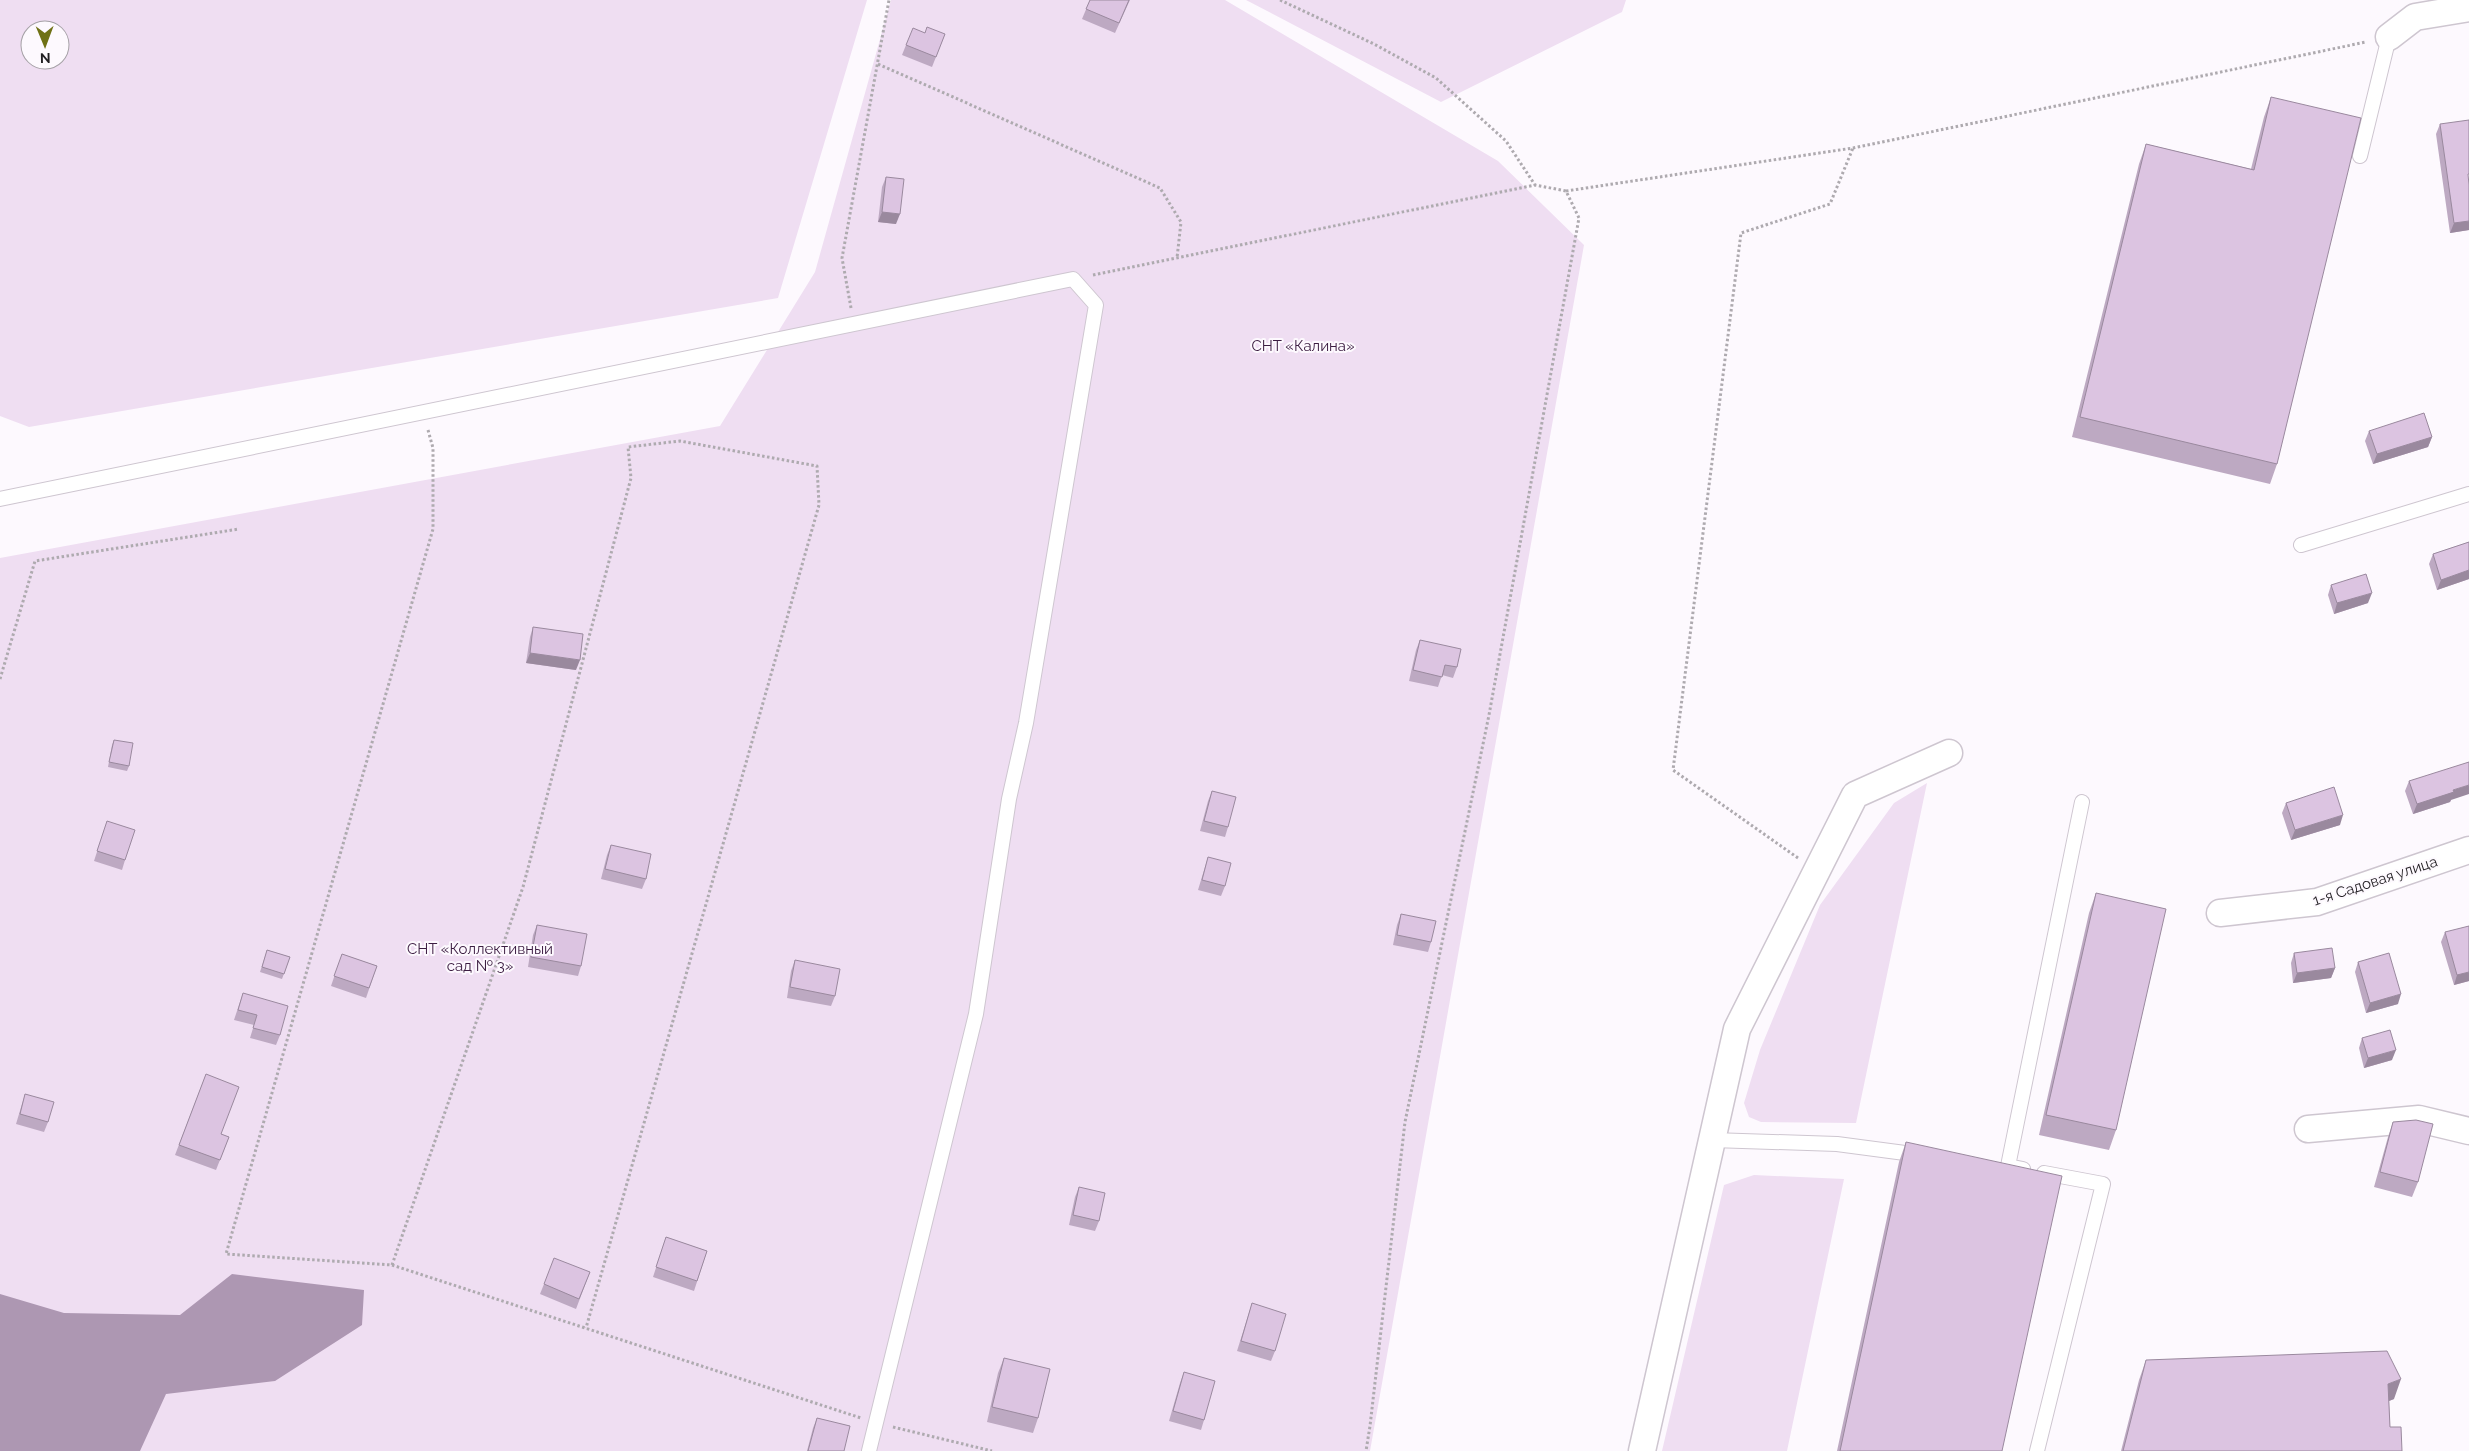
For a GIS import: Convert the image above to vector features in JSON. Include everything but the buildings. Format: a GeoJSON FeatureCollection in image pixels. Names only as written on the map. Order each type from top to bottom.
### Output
{"type":"FeatureCollection","features":[{"type":"Feature","properties":{"kind":"street"},"geometry":{"type":"LineString","coordinates":[[2389,37],[2415,17],[2469,8]]}},
{"type":"Feature","properties":{"kind":"street"},"geometry":{"type":"LineString","coordinates":[[1642,1451],[1737,1029],[1855,795],[1949,752]]}},
{"type":"Feature","properties":{"kind":"street","name":"1-я Садовая улица"},"geometry":{"type":"LineString","coordinates":[[2220,913],[2317,902],[2469,850]]}},
{"type":"Feature","properties":{"kind":"street"},"geometry":{"type":"LineString","coordinates":[[2308,1129],[2419,1119],[2469,1131]]}},
{"type":"Feature","properties":{"kind":"lane"},"geometry":{"type":"LineString","coordinates":[[2360,156],[2389,37]]}},
{"type":"Feature","properties":{"kind":"lane"},"geometry":{"type":"LineString","coordinates":[[0,499],[1073,279],[1096,305],[1026,723],[1009,799],[976,1014],[869,1451]]}},
{"type":"Feature","properties":{"kind":"lane"},"geometry":{"type":"LineString","coordinates":[[2301,545],[2469,494]]}},
{"type":"Feature","properties":{"kind":"lane"},"geometry":{"type":"LineString","coordinates":[[2037,1451],[2103,1184],[2003,1166],[2082,802]]}},
{"type":"Feature","properties":{"kind":"lane"},"geometry":{"type":"LineString","coordinates":[[1712,1140],[1836,1144],[1932,1156]]}},
{"type":"Feature","properties":{"kind":"path"},"geometry":{"type":"LineString","coordinates":[[854,323],[842,258],[889,0]]}},
{"type":"Feature","properties":{"kind":"path"},"geometry":{"type":"LineString","coordinates":[[1280,0],[1374,44],[1436,78],[1506,142],[1535,185]]}},
{"type":"Feature","properties":{"kind":"path"},"geometry":{"type":"LineString","coordinates":[[1073,279],[1535,185],[1566,190],[1853,148],[2389,37]]}},
{"type":"Feature","properties":{"kind":"path"},"geometry":{"type":"LineString","coordinates":[[878,64],[1160,188],[1181,222],[1177,258]]}},
{"type":"Feature","properties":{"kind":"path"},"geometry":{"type":"LineString","coordinates":[[1817,871],[1673,770],[1742,233],[1830,204],[1853,148]]}},
{"type":"Feature","properties":{"kind":"path"},"geometry":{"type":"LineString","coordinates":[[1366,1451],[1372,1417],[1405,1122],[1489,715],[1579,218],[1566,190]]}},
{"type":"Feature","properties":{"kind":"path"},"geometry":{"type":"LineString","coordinates":[[424,413],[433,448],[433,529],[226,1254],[392,1265],[876,1423],[992,1451]]}},
{"type":"Feature","properties":{"kind":"path"},"geometry":{"type":"LineString","coordinates":[[392,1265],[523,887],[632,478],[628,447],[680,441],[817,466],[819,505],[586,1328]]}},
{"type":"Feature","properties":{"kind":"path"},"geometry":{"type":"LineString","coordinates":[[0,679],[35,561],[239,529]]}},
{"type":"Feature","properties":{"kind":"green space"},"geometry":{"type":"Polygon","coordinates":[[[0,0],[867,0],[778,298],[29,427],[0,416],[0,0]]]}},
{"type":"Feature","properties":{"kind":"green space"},"geometry":{"type":"Polygon","coordinates":[[[891,0],[1225,0],[1498,161],[1584,245],[1370,1451],[0,1451],[0,558],[720,426],[815,272],[891,0]]]}},
{"type":"Feature","properties":{"kind":"green space"},"geometry":{"type":"Polygon","coordinates":[[[1246,0],[1626,0],[1622,12],[1441,102],[1246,0]]]}},
{"type":"Feature","properties":{"kind":"green space"},"geometry":{"type":"Polygon","coordinates":[[[1927,783],[1856,1123],[1761,1122],[1749,1117],[1744,1103],[1760,1050],[1820,905],[1894,803],[1927,783]]]}},
{"type":"Feature","properties":{"kind":"green space"},"geometry":{"type":"Polygon","coordinates":[[[1754,1175],[1844,1179],[1787,1451],[1662,1451],[1724,1185],[1754,1175]]]}},
{"type":"Feature","properties":{"kind":"shaded area"},"geometry":{"type":"Polygon","coordinates":[[[232,1274],[364,1290],[362,1325],[275,1381],[166,1394],[140,1451],[0,1451],[0,1294],[64,1313],[180,1315],[232,1274]]]}},
{"type":"Feature","properties":{"kind":"park label","name":"СНТ «Калина»"},"geometry":{"type":"Point","coordinates":[1303,346]}},
{"type":"Feature","properties":{"kind":"park label","name":"СНТ «Коллективный сад № 3»"},"geometry":{"type":"Point","coordinates":[480,958]}}]}
